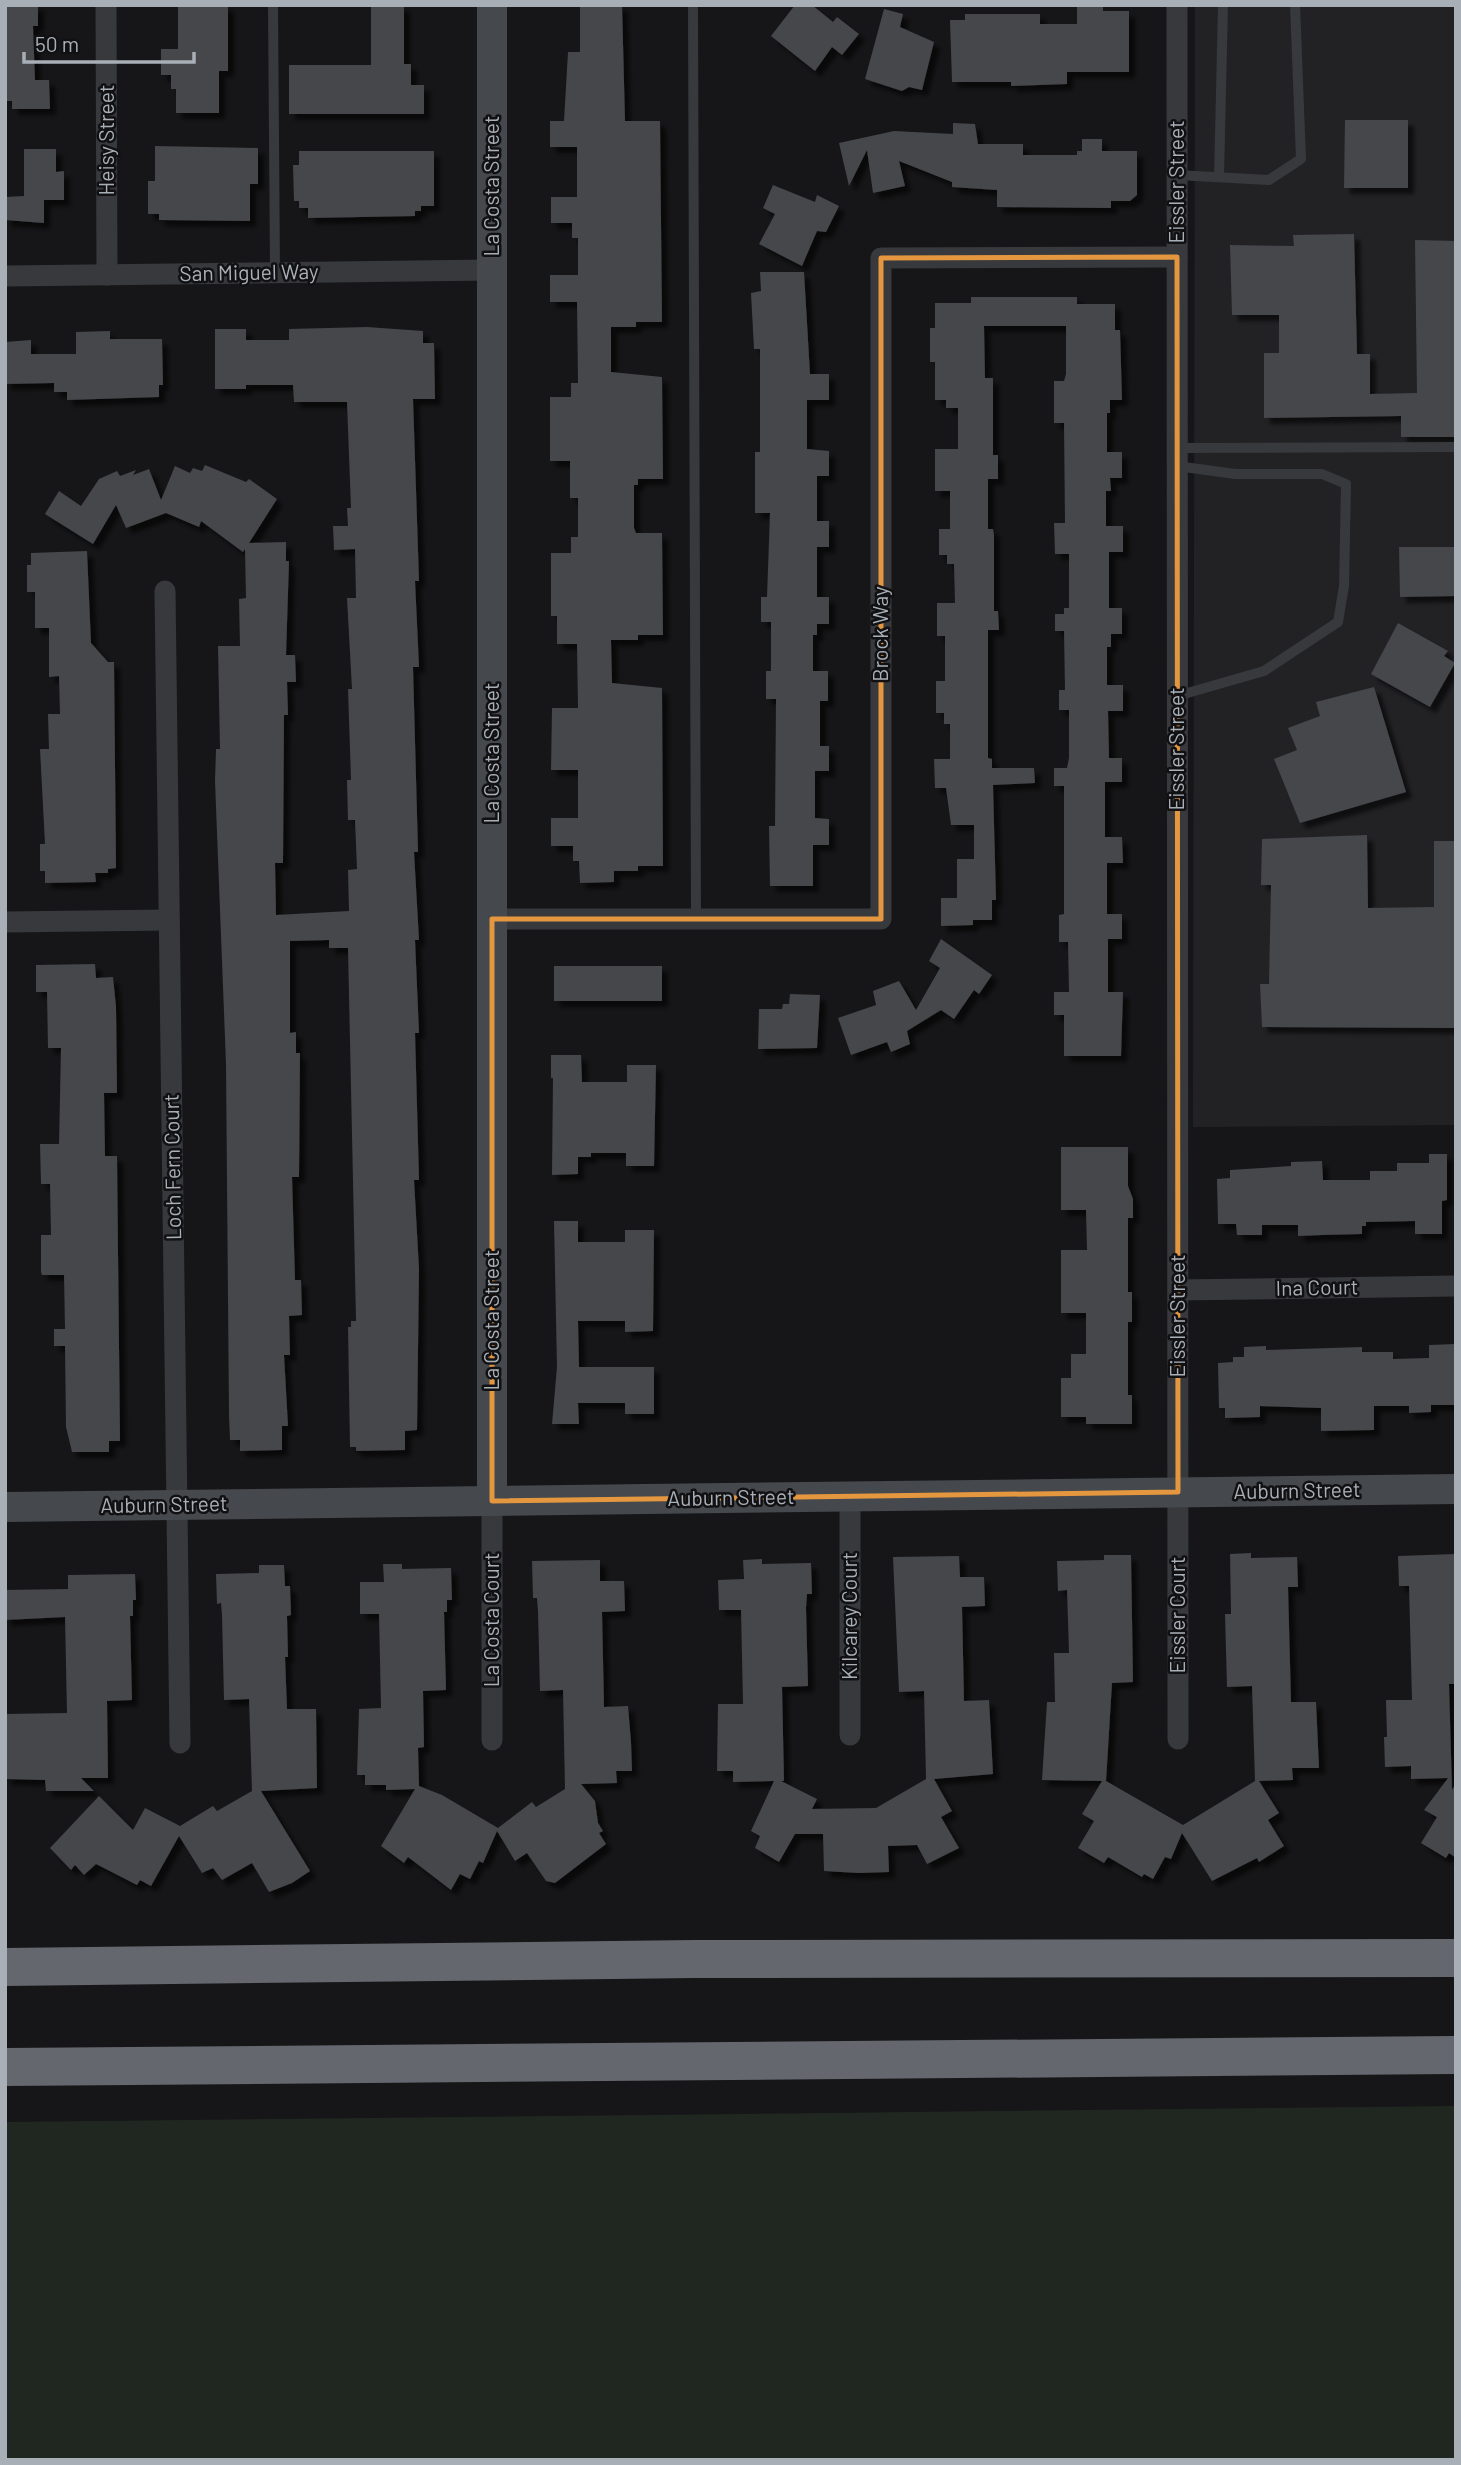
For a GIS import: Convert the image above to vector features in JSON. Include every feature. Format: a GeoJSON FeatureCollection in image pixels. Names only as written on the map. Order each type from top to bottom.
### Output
{"type":"FeatureCollection","features":[{"type":"Feature","properties":{"kind":"highway"},"geometry":{"type":"LineString","coordinates":[[5,1967],[695,1959],[1456,1958]]}},
{"type":"Feature","properties":{"kind":"highway"},"geometry":{"type":"LineString","coordinates":[[5,2067],[1456,2055]]}},
{"type":"Feature","properties":{"kind":"street","name":"Heisy Street"},"geometry":{"type":"LineString","coordinates":[[106,5],[107,275]]}},
{"type":"Feature","properties":{"kind":"street","name":"La Costa Street"},"geometry":{"type":"LineString","coordinates":[[492,5],[492,1501]]}},
{"type":"Feature","properties":{"kind":"street","name":"Eissler Street"},"geometry":{"type":"LineString","coordinates":[[1177,5],[1178,1492]]}},
{"type":"Feature","properties":{"kind":"street","name":"Brock Way"},"geometry":{"type":"LineString","coordinates":[[492,919],[881,919],[881,258],[1177,257]]}},
{"type":"Feature","properties":{"kind":"street","name":"San Miguel Way"},"geometry":{"type":"LineString","coordinates":[[5,276],[492,270]]}},
{"type":"Feature","properties":{"kind":"street","name":"Loch Fern Court"},"geometry":{"type":"LineString","coordinates":[[165,591],[180,1743]]}},
{"type":"Feature","properties":{"kind":"street"},"geometry":{"type":"LineString","coordinates":[[5,922],[169,920]]}},
{"type":"Feature","properties":{"kind":"street","name":"Ina Court"},"geometry":{"type":"LineString","coordinates":[[1178,1290],[1456,1286]]}},
{"type":"Feature","properties":{"kind":"street","name":"Auburn Street"},"geometry":{"type":"LineString","coordinates":[[5,1507],[1456,1489]]}},
{"type":"Feature","properties":{"kind":"street","name":"Eissler Court"},"geometry":{"type":"LineString","coordinates":[[1178,1492],[1178,1738]]}},
{"type":"Feature","properties":{"kind":"street","name":"Kilcarey Court"},"geometry":{"type":"LineString","coordinates":[[850,1497],[850,1735]]}},
{"type":"Feature","properties":{"kind":"street","name":"La Costa Court"},"geometry":{"type":"LineString","coordinates":[[492,1501],[492,1740]]}},
{"type":"Feature","properties":{"kind":"lane"},"geometry":{"type":"LineString","coordinates":[[273,5],[275,272]]}},
{"type":"Feature","properties":{"kind":"lane"},"geometry":{"type":"LineString","coordinates":[[694,5],[696,919]]}},
{"type":"Feature","properties":{"kind":"lane"},"geometry":{"type":"LineString","coordinates":[[1219,177],[1223,5]]}},
{"type":"Feature","properties":{"kind":"lane"},"geometry":{"type":"LineString","coordinates":[[1177,175],[1269,180],[1301,159],[1294,5]]}},
{"type":"Feature","properties":{"kind":"lane"},"geometry":{"type":"LineString","coordinates":[[1177,457],[1456,447]]}},
{"type":"Feature","properties":{"kind":"lane"},"geometry":{"type":"LineString","coordinates":[[1177,457],[1220,472],[1322,474],[1346,484],[1344,586],[1338,622],[1264,671],[1177,696]]}},
{"type":"Feature","properties":{"kind":"highlighted area"},"geometry":{"type":"Polygon","coordinates":[[[1177,257],[1178,1492],[492,1501],[492,919],[881,919],[881,258],[1177,257]]]}},
{"type":"Feature","properties":{"kind":"shaded area"},"geometry":{"type":"Polygon","coordinates":[[[1195,5],[1456,5],[1456,1125],[1193,1127],[1195,5]]]}},
{"type":"Feature","properties":{"kind":"shaded area"},"geometry":{"type":"Polygon","coordinates":[[[1456,2106],[1456,2460],[5,2460],[5,2122],[1456,2106]]]}},
{"type":"Feature","properties":{"kind":"building"},"geometry":{"type":"Polygon","coordinates":[[[5,5],[38,5],[38,26],[33,26],[35,80],[49,80],[50,109],[12,109],[12,101],[5,101],[5,5]]]}},
{"type":"Feature","properties":{"kind":"building"},"geometry":{"type":"Polygon","coordinates":[[[178,5],[228,5],[228,71],[219,71],[219,113],[176,113],[176,89],[171,89],[171,75],[161,75],[161,49],[178,49],[178,5]]]}},
{"type":"Feature","properties":{"kind":"building"},"geometry":{"type":"Polygon","coordinates":[[[371,5],[404,5],[404,64],[411,64],[411,85],[424,85],[424,114],[289,114],[289,65],[371,65],[371,5]]]}},
{"type":"Feature","properties":{"kind":"building"},"geometry":{"type":"Polygon","coordinates":[[[580,5],[622,5],[625,121],[660,121],[662,322],[636,322],[636,327],[611,327],[611,372],[662,377],[663,479],[638,479],[638,485],[634,485],[634,528],[636,533],[662,533],[663,635],[638,635],[638,640],[611,640],[612,683],[662,688],[663,866],[638,866],[638,871],[614,871],[614,882],[580,883],[579,861],[573,861],[573,846],[551,846],[551,818],[578,818],[578,770],[551,770],[552,708],[578,708],[577,644],[557,644],[557,616],[551,616],[551,553],[571,553],[571,537],[578,537],[578,498],[570,498],[570,461],[550,461],[550,397],[571,397],[571,383],[578,383],[577,302],[550,302],[550,275],[578,275],[578,238],[572,238],[572,223],[551,223],[551,197],[577,197],[577,147],[550,147],[550,121],[564,121],[568,52],[580,52],[580,5]]]}},
{"type":"Feature","properties":{"kind":"building"},"geometry":{"type":"Polygon","coordinates":[[[795,5],[812,5],[833,22],[837,17],[859,34],[842,55],[832,47],[815,71],[771,36],[795,5]]]}},
{"type":"Feature","properties":{"kind":"building"},"geometry":{"type":"Polygon","coordinates":[[[1077,7],[1129,11],[1129,72],[1067,72],[1067,84],[1011,86],[1011,82],[952,82],[950,20],[965,20],[965,14],[1040,14],[1040,24],[1077,24],[1077,7]]]}},
{"type":"Feature","properties":{"kind":"building"},"geometry":{"type":"Polygon","coordinates":[[[884,9],[903,14],[900,27],[934,42],[922,90],[909,87],[902,91],[865,79],[884,9]]]}},
{"type":"Feature","properties":{"kind":"building"},"geometry":{"type":"Polygon","coordinates":[[[1345,120],[1408,120],[1408,188],[1344,188],[1345,120]]]}},
{"type":"Feature","properties":{"kind":"building"},"geometry":{"type":"Polygon","coordinates":[[[953,123],[975,124],[978,144],[1023,144],[1023,155],[1077,155],[1077,151],[1082,151],[1082,139],[1102,139],[1102,151],[1137,151],[1137,195],[1130,201],[1111,201],[1111,208],[997,207],[997,190],[952,187],[952,182],[899,161],[905,186],[873,193],[867,150],[849,186],[839,143],[894,131],[953,134],[953,123]]]}},
{"type":"Feature","properties":{"kind":"building"},"geometry":{"type":"Polygon","coordinates":[[[155,146],[258,148],[258,184],[250,184],[250,221],[159,220],[159,214],[148,214],[148,181],[155,181],[155,146]]]}},
{"type":"Feature","properties":{"kind":"building"},"geometry":{"type":"Polygon","coordinates":[[[24,149],[56,149],[56,172],[64,171],[64,200],[44,200],[44,223],[5,220],[5,197],[24,196],[24,149]]]}},
{"type":"Feature","properties":{"kind":"building"},"geometry":{"type":"Polygon","coordinates":[[[299,151],[434,151],[434,206],[421,206],[421,211],[415,211],[415,216],[308,218],[308,208],[299,208],[299,201],[294,201],[293,165],[299,165],[299,151]]]}},
{"type":"Feature","properties":{"kind":"building"},"geometry":{"type":"Polygon","coordinates":[[[773,185],[815,202],[817,195],[839,206],[826,232],[817,231],[802,266],[759,244],[775,214],[763,208],[773,185]]]}},
{"type":"Feature","properties":{"kind":"building"},"geometry":{"type":"Polygon","coordinates":[[[1354,234],[1357,354],[1370,354],[1370,394],[1417,393],[1415,240],[1456,241],[1456,437],[1401,437],[1401,416],[1264,418],[1264,353],[1279,353],[1279,315],[1232,315],[1230,245],[1294,246],[1293,235],[1354,234]]]}},
{"type":"Feature","properties":{"kind":"building"},"geometry":{"type":"Polygon","coordinates":[[[760,272],[804,272],[810,374],[829,374],[829,400],[807,400],[807,449],[829,451],[829,476],[817,476],[817,521],[829,521],[829,547],[817,547],[817,597],[829,597],[829,624],[817,624],[817,635],[813,635],[813,671],[828,671],[828,701],[820,701],[820,746],[829,746],[829,771],[815,771],[815,818],[829,819],[829,845],[813,845],[813,886],[770,886],[769,826],[775,826],[776,699],[766,699],[766,671],[771,671],[771,622],[761,622],[761,597],[767,597],[770,513],[755,513],[755,452],[760,452],[760,349],[754,349],[751,293],[761,291],[760,272]]]}},
{"type":"Feature","properties":{"kind":"building"},"geometry":{"type":"Polygon","coordinates":[[[971,297],[1077,297],[1077,304],[1115,304],[1115,330],[1120,330],[1122,400],[1110,400],[1110,413],[1107,413],[1107,452],[1122,452],[1122,478],[1110,478],[1111,491],[1106,491],[1106,526],[1123,526],[1123,552],[1109,552],[1109,608],[1122,608],[1122,634],[1111,634],[1111,647],[1107,647],[1107,685],[1123,685],[1123,711],[1108,711],[1109,758],[1122,758],[1122,782],[1105,782],[1105,837],[1122,837],[1123,863],[1107,863],[1107,914],[1122,914],[1122,939],[1108,939],[1108,992],[1123,992],[1121,1056],[1064,1056],[1064,1015],[1054,1015],[1054,992],[1069,992],[1068,942],[1059,942],[1059,915],[1064,914],[1064,786],[1054,786],[1054,768],[1067,768],[1069,758],[1069,710],[1059,710],[1059,690],[1065,690],[1064,631],[1055,631],[1055,614],[1064,614],[1064,608],[1069,608],[1069,554],[1055,554],[1054,523],[1065,523],[1064,423],[1054,423],[1054,381],[1064,381],[1066,374],[1066,326],[984,326],[985,378],[993,378],[993,455],[998,455],[998,479],[988,479],[988,529],[993,529],[994,535],[994,611],[998,611],[999,630],[988,630],[988,758],[992,759],[992,768],[1034,768],[1035,783],[993,785],[996,900],[992,900],[992,920],[973,920],[973,925],[941,926],[941,898],[957,898],[957,859],[974,859],[974,825],[951,825],[946,788],[935,788],[934,759],[950,759],[950,724],[944,724],[944,713],[936,713],[936,681],[945,681],[945,636],[937,636],[937,603],[955,603],[954,564],[947,564],[947,555],[939,555],[939,529],[950,529],[950,491],[935,491],[935,449],[958,449],[958,408],[946,408],[946,400],[935,400],[935,362],[930,362],[930,328],[935,328],[935,303],[971,303],[971,297]]]}},
{"type":"Feature","properties":{"kind":"building"},"geometry":{"type":"Polygon","coordinates":[[[367,327],[423,331],[423,343],[434,343],[435,399],[413,399],[419,581],[415,581],[419,667],[413,667],[418,852],[414,852],[419,940],[415,940],[419,1033],[415,1033],[419,1180],[414,1180],[419,1269],[417,1430],[405,1431],[405,1450],[356,1451],[356,1447],[350,1447],[348,1327],[351,1327],[351,1321],[356,1321],[348,948],[329,948],[329,940],[290,941],[290,1033],[296,1032],[296,1053],[300,1053],[299,1177],[292,1177],[295,1280],[301,1280],[302,1315],[289,1316],[290,1355],[284,1355],[288,1426],[282,1426],[282,1450],[240,1451],[240,1440],[230,1440],[229,1415],[226,1064],[215,781],[216,749],[220,749],[218,646],[240,646],[239,599],[246,598],[245,549],[243,552],[201,521],[199,527],[166,513],[126,528],[116,505],[93,544],[45,514],[59,491],[81,506],[99,479],[117,471],[120,476],[149,469],[161,500],[175,466],[190,473],[193,468],[202,471],[205,465],[246,482],[249,479],[277,499],[249,543],[286,542],[286,561],[289,561],[286,655],[295,655],[296,682],[287,682],[288,715],[284,715],[283,863],[275,863],[276,915],[349,911],[348,870],[357,869],[355,820],[348,820],[347,780],[351,780],[348,689],[352,689],[347,598],[356,598],[355,549],[334,550],[333,526],[348,526],[347,508],[351,508],[347,402],[294,402],[293,385],[246,385],[246,389],[215,389],[215,329],[246,329],[246,340],[289,340],[289,329],[367,327]]]}},
{"type":"Feature","properties":{"kind":"building"},"geometry":{"type":"Polygon","coordinates":[[[110,331],[110,339],[162,339],[163,385],[159,385],[159,397],[67,400],[67,392],[54,392],[54,383],[5,384],[5,342],[31,340],[31,354],[76,354],[76,332],[110,331]]]}},
{"type":"Feature","properties":{"kind":"building"},"geometry":{"type":"Polygon","coordinates":[[[1399,547],[1456,547],[1456,596],[1400,597],[1399,547]]]}},
{"type":"Feature","properties":{"kind":"building"},"geometry":{"type":"Polygon","coordinates":[[[87,551],[91,643],[108,662],[114,662],[116,868],[108,869],[108,873],[95,873],[96,882],[45,883],[45,871],[40,871],[40,844],[45,844],[40,749],[49,749],[48,714],[60,714],[59,676],[49,677],[49,628],[35,628],[35,592],[27,592],[27,565],[31,565],[31,553],[87,551]]]}},
{"type":"Feature","properties":{"kind":"building"},"geometry":{"type":"Polygon","coordinates":[[[1398,623],[1448,651],[1444,656],[1455,663],[1430,707],[1371,674],[1398,623]]]}},
{"type":"Feature","properties":{"kind":"building"},"geometry":{"type":"Polygon","coordinates":[[[1374,687],[1406,792],[1300,823],[1274,759],[1297,750],[1288,728],[1320,716],[1316,702],[1374,687]]]}},
{"type":"Feature","properties":{"kind":"building"},"geometry":{"type":"Polygon","coordinates":[[[1367,835],[1368,908],[1434,907],[1434,841],[1456,841],[1456,1028],[1262,1027],[1260,984],[1269,984],[1271,885],[1261,885],[1262,839],[1367,835]]]}},
{"type":"Feature","properties":{"kind":"building"},"geometry":{"type":"Polygon","coordinates":[[[941,939],[992,975],[979,994],[974,990],[954,1019],[941,1010],[907,1031],[910,1044],[891,1052],[887,1042],[851,1055],[838,1018],[876,1005],[873,991],[899,981],[916,1010],[940,968],[929,961],[941,939]]]}},
{"type":"Feature","properties":{"kind":"building"},"geometry":{"type":"Polygon","coordinates":[[[95,964],[96,978],[113,977],[116,1007],[117,1093],[104,1093],[105,1156],[117,1156],[120,1441],[109,1441],[109,1452],[72,1452],[66,1427],[65,1346],[54,1346],[54,1329],[65,1329],[64,1275],[42,1275],[41,1272],[41,1235],[51,1235],[50,1184],[41,1184],[40,1144],[59,1144],[61,1048],[48,1048],[47,992],[36,992],[36,965],[95,964]]]}},
{"type":"Feature","properties":{"kind":"building"},"geometry":{"type":"Polygon","coordinates":[[[554,966],[662,966],[662,1001],[554,1001],[554,966]]]}},
{"type":"Feature","properties":{"kind":"building"},"geometry":{"type":"Polygon","coordinates":[[[790,994],[820,995],[817,1048],[758,1049],[759,1009],[782,1009],[783,1004],[789,1004],[790,994]]]}},
{"type":"Feature","properties":{"kind":"building"},"geometry":{"type":"Polygon","coordinates":[[[551,1055],[581,1055],[582,1082],[627,1082],[627,1065],[656,1065],[654,1166],[626,1166],[626,1153],[591,1153],[591,1157],[578,1157],[578,1174],[552,1175],[551,1055]]]}},
{"type":"Feature","properties":{"kind":"building"},"geometry":{"type":"Polygon","coordinates":[[[1061,1147],[1128,1147],[1128,1186],[1133,1199],[1133,1218],[1128,1218],[1128,1292],[1132,1292],[1132,1322],[1128,1322],[1128,1395],[1132,1395],[1132,1424],[1086,1424],[1086,1417],[1061,1417],[1061,1378],[1071,1378],[1071,1354],[1086,1354],[1086,1313],[1061,1313],[1061,1250],[1087,1250],[1086,1210],[1061,1210],[1061,1147]]]}},
{"type":"Feature","properties":{"kind":"building"},"geometry":{"type":"Polygon","coordinates":[[[1429,1154],[1447,1154],[1447,1200],[1442,1201],[1442,1234],[1415,1234],[1415,1221],[1366,1222],[1366,1226],[1362,1226],[1362,1234],[1298,1236],[1298,1225],[1262,1225],[1262,1235],[1237,1235],[1236,1224],[1218,1224],[1217,1179],[1230,1178],[1230,1170],[1322,1161],[1323,1180],[1370,1180],[1370,1171],[1397,1171],[1397,1163],[1429,1163],[1429,1154]]]}},
{"type":"Feature","properties":{"kind":"building"},"geometry":{"type":"Polygon","coordinates":[[[554,1221],[578,1221],[578,1242],[625,1242],[625,1230],[654,1230],[653,1331],[625,1332],[625,1321],[578,1321],[579,1367],[654,1367],[654,1414],[625,1414],[625,1403],[578,1403],[579,1424],[552,1424],[557,1367],[554,1221]]]}},
{"type":"Feature","properties":{"kind":"building"},"geometry":{"type":"Polygon","coordinates":[[[1455,1344],[1456,1405],[1431,1405],[1431,1412],[1409,1413],[1409,1406],[1374,1406],[1374,1430],[1321,1431],[1321,1408],[1260,1406],[1260,1417],[1225,1418],[1225,1408],[1219,1408],[1218,1363],[1233,1362],[1233,1357],[1244,1357],[1244,1347],[1266,1346],[1266,1350],[1362,1347],[1362,1352],[1393,1352],[1393,1359],[1429,1358],[1429,1345],[1455,1344]]]}},
{"type":"Feature","properties":{"kind":"building"},"geometry":{"type":"Polygon","coordinates":[[[1251,1553],[1251,1558],[1297,1557],[1298,1587],[1288,1587],[1291,1702],[1316,1702],[1319,1768],[1292,1768],[1293,1780],[1259,1781],[1279,1813],[1268,1820],[1284,1846],[1259,1862],[1257,1858],[1212,1881],[1182,1833],[1171,1859],[1165,1857],[1153,1879],[1144,1874],[1142,1877],[1108,1857],[1104,1863],[1078,1848],[1094,1821],[1082,1814],[1102,1781],[1042,1780],[1047,1702],[1055,1702],[1054,1653],[1069,1653],[1067,1590],[1058,1591],[1057,1561],[1104,1560],[1104,1555],[1131,1555],[1133,1682],[1112,1683],[1106,1781],[1183,1825],[1255,1781],[1252,1686],[1227,1687],[1225,1614],[1231,1614],[1230,1554],[1251,1553]]]}},
{"type":"Feature","properties":{"kind":"building"},"geometry":{"type":"Polygon","coordinates":[[[1456,1554],[1456,1684],[1449,1684],[1452,1790],[1456,1783],[1456,1858],[1449,1853],[1446,1858],[1421,1843],[1437,1817],[1424,1810],[1448,1778],[1411,1779],[1411,1766],[1385,1767],[1384,1737],[1387,1737],[1386,1700],[1412,1700],[1409,1586],[1399,1586],[1398,1556],[1456,1554]]]}},
{"type":"Feature","properties":{"kind":"building"},"geometry":{"type":"Polygon","coordinates":[[[959,1556],[960,1577],[984,1577],[985,1606],[962,1607],[964,1701],[989,1700],[993,1774],[934,1779],[952,1811],[941,1817],[959,1848],[927,1864],[917,1845],[888,1846],[889,1872],[859,1873],[824,1871],[823,1834],[795,1834],[779,1862],[755,1848],[760,1836],[751,1831],[774,1781],[733,1782],[733,1771],[717,1771],[718,1704],[743,1704],[741,1610],[719,1610],[718,1580],[744,1579],[743,1560],[762,1559],[762,1564],[811,1563],[812,1594],[807,1594],[806,1608],[808,1686],[782,1687],[784,1781],[781,1781],[817,1799],[812,1809],[876,1808],[926,1779],[924,1691],[899,1692],[893,1557],[959,1556]]]}},
{"type":"Feature","properties":{"kind":"building"},"geometry":{"type":"Polygon","coordinates":[[[600,1560],[600,1581],[624,1581],[625,1611],[602,1612],[604,1707],[628,1706],[632,1771],[616,1771],[617,1783],[581,1784],[595,1801],[598,1823],[603,1831],[599,1833],[606,1844],[555,1883],[546,1881],[527,1853],[515,1861],[497,1831],[483,1863],[479,1861],[470,1879],[460,1874],[451,1890],[408,1857],[404,1863],[381,1846],[415,1789],[386,1790],[386,1785],[365,1785],[365,1775],[357,1775],[359,1709],[381,1708],[379,1614],[360,1614],[360,1582],[384,1582],[383,1564],[402,1564],[402,1569],[451,1568],[452,1600],[447,1600],[447,1612],[444,1612],[446,1690],[423,1691],[424,1747],[418,1748],[419,1786],[442,1795],[498,1828],[532,1802],[536,1807],[565,1789],[563,1690],[540,1691],[538,1611],[537,1598],[533,1598],[532,1561],[600,1560]]]}},
{"type":"Feature","properties":{"kind":"building"},"geometry":{"type":"Polygon","coordinates":[[[259,1565],[284,1565],[285,1586],[290,1586],[291,1615],[287,1616],[288,1657],[285,1657],[287,1709],[316,1709],[317,1788],[261,1791],[310,1871],[292,1883],[269,1892],[252,1863],[222,1880],[213,1868],[202,1873],[179,1836],[151,1886],[140,1880],[137,1885],[96,1864],[84,1875],[75,1865],[71,1870],[50,1848],[99,1796],[133,1830],[145,1808],[180,1826],[213,1806],[217,1811],[252,1791],[249,1699],[224,1700],[222,1615],[221,1603],[217,1604],[216,1574],[259,1573],[259,1565]]]}},
{"type":"Feature","properties":{"kind":"building"},"geometry":{"type":"Polygon","coordinates":[[[135,1574],[136,1600],[133,1600],[133,1616],[130,1616],[132,1700],[107,1701],[108,1778],[81,1778],[94,1791],[46,1791],[45,1780],[5,1779],[5,1714],[67,1713],[65,1617],[5,1620],[5,1590],[68,1589],[68,1575],[135,1574]]]}}]}
